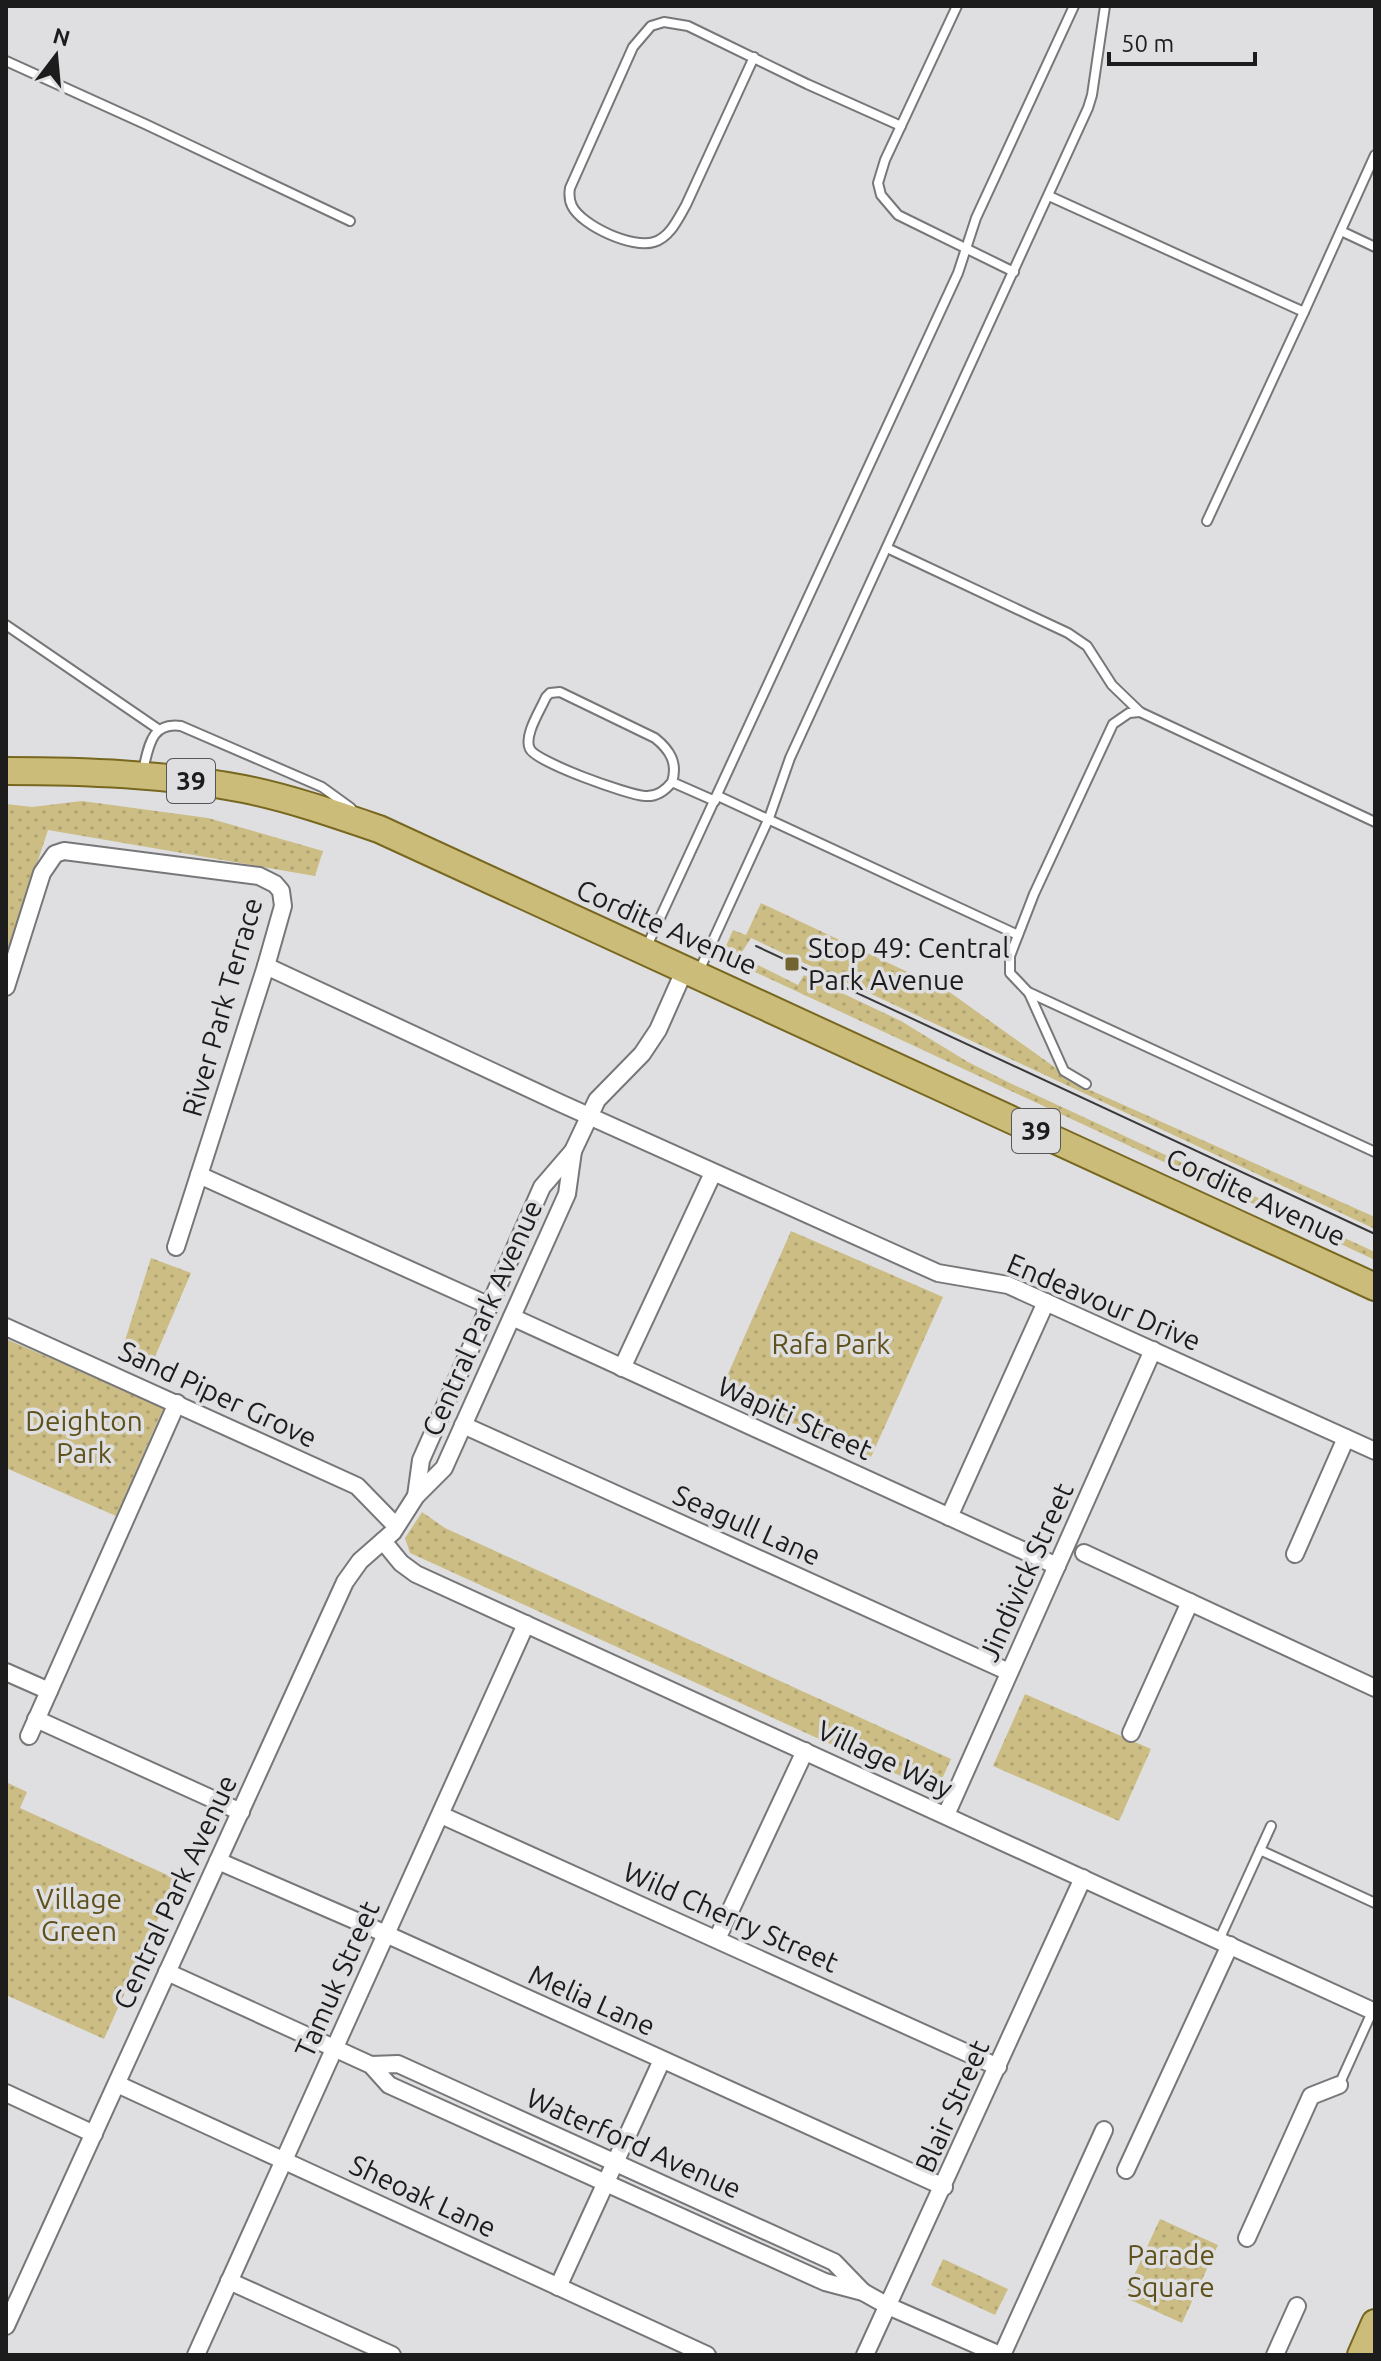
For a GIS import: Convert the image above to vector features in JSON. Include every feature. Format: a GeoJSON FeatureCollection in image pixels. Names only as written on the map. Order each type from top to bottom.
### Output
{"type":"FeatureCollection","features":[{"type":"Feature","properties":{"kind":"main road","name":"Cordite Avenue"},"geometry":{"type":"LineString","coordinates":[[6,771],[142,775],[247,790],[379,829],[1375,1287]]}},
{"type":"Feature","properties":{"kind":"main road"},"geometry":{"type":"LineString","coordinates":[[1361,2355],[1375,2323]]}},
{"type":"Feature","properties":{"kind":"street","name":"River Park Terrace"},"geometry":{"type":"LineString","coordinates":[[6,987],[42,873],[55,854],[64,851],[267,879],[281,891],[283,906],[266,966],[176,1247]]}},
{"type":"Feature","properties":{"kind":"street","name":"Endeavour Drive"},"geometry":{"type":"LineString","coordinates":[[266,966],[713,1173],[938,1273],[1008,1285],[1375,1451]]}},
{"type":"Feature","properties":{"kind":"street","name":"Central Park Avenue"},"geometry":{"type":"LineString","coordinates":[[416,1496],[421,1460],[542,1187],[573,1151],[597,1100],[642,1054],[691,972]]}},
{"type":"Feature","properties":{"kind":"street","name":"Central Park Avenue"},"geometry":{"type":"LineString","coordinates":[[6,2326],[345,1582],[360,1561],[396,1526],[416,1496],[444,1468],[567,1194],[573,1151]]}},
{"type":"Feature","properties":{"kind":"street"},"geometry":{"type":"LineString","coordinates":[[622,1368],[713,1173]]}},
{"type":"Feature","properties":{"kind":"street"},"geometry":{"type":"LineString","coordinates":[[199,1175],[490,1306]]}},
{"type":"Feature","properties":{"kind":"street"},"geometry":{"type":"LineString","coordinates":[[949,1517],[1046,1302]]}},
{"type":"Feature","properties":{"kind":"street","name":"Wapiti Street"},"geometry":{"type":"LineString","coordinates":[[512,1317],[1057,1566]]}},
{"type":"Feature","properties":{"kind":"street","name":"Sand Piper Grove"},"geometry":{"type":"LineString","coordinates":[[6,1327],[357,1486],[396,1526]]}},
{"type":"Feature","properties":{"kind":"street","name":"Jindivick Street"},"geometry":{"type":"LineString","coordinates":[[946,1815],[1153,1350]]}},
{"type":"Feature","properties":{"kind":"street"},"geometry":{"type":"LineString","coordinates":[[29,1736],[177,1403]]}},
{"type":"Feature","properties":{"kind":"street","name":"Seagull Lane"},"geometry":{"type":"LineString","coordinates":[[463,1425],[1009,1672]]}},
{"type":"Feature","properties":{"kind":"street"},"geometry":{"type":"LineString","coordinates":[[1295,1554],[1346,1438]]}},
{"type":"Feature","properties":{"kind":"street","name":"Village Way"},"geometry":{"type":"LineString","coordinates":[[383,1541],[401,1563],[416,1574],[1374,2011]]}},
{"type":"Feature","properties":{"kind":"street"},"geometry":{"type":"LineString","coordinates":[[1084,1553],[1375,1688]]}},
{"type":"Feature","properties":{"kind":"street"},"geometry":{"type":"LineString","coordinates":[[1131,1733],[1190,1602]]}},
{"type":"Feature","properties":{"kind":"street","name":"Tamuk Street"},"geometry":{"type":"LineString","coordinates":[[196,2355],[526,1624]]}},
{"type":"Feature","properties":{"kind":"street"},"geometry":{"type":"LineString","coordinates":[[6,1672],[49,1691]]}},
{"type":"Feature","properties":{"kind":"street"},"geometry":{"type":"LineString","coordinates":[[36,1719],[241,1812]]}},
{"type":"Feature","properties":{"kind":"street"},"geometry":{"type":"LineString","coordinates":[[717,1939],[805,1751]]}},
{"type":"Feature","properties":{"kind":"street","name":"Wild Cherry Street"},"geometry":{"type":"LineString","coordinates":[[441,1815],[998,2067]]}},
{"type":"Feature","properties":{"kind":"street","name":"Melia Lane"},"geometry":{"type":"LineString","coordinates":[[218,1861],[944,2187]]}},
{"type":"Feature","properties":{"kind":"street","name":"Blair Street"},"geometry":{"type":"LineString","coordinates":[[865,2355],[1083,1878]]}},
{"type":"Feature","properties":{"kind":"street"},"geometry":{"type":"LineString","coordinates":[[1126,2170],[1224,1943]]}},
{"type":"Feature","properties":{"kind":"street","name":"Waterford Avenue"},"geometry":{"type":"LineString","coordinates":[[167,1972],[371,2065],[389,2085],[825,2282],[863,2292],[1001,2355]]}},
{"type":"Feature","properties":{"kind":"street"},"geometry":{"type":"LineString","coordinates":[[558,2287],[662,2060]]}},
{"type":"Feature","properties":{"kind":"street","name":"Waterford Avenue"},"geometry":{"type":"LineString","coordinates":[[371,2065],[398,2064],[834,2262],[863,2292]]}},
{"type":"Feature","properties":{"kind":"street","name":"Sheoak Lane"},"geometry":{"type":"LineString","coordinates":[[117,2084],[707,2355]]}},
{"type":"Feature","properties":{"kind":"street"},"geometry":{"type":"LineString","coordinates":[[1247,2238],[1311,2096],[1339,2085]]}},
{"type":"Feature","properties":{"kind":"street"},"geometry":{"type":"LineString","coordinates":[[6,2093],[94,2134]]}},
{"type":"Feature","properties":{"kind":"street"},"geometry":{"type":"LineString","coordinates":[[1001,2355],[1104,2130]]}},
{"type":"Feature","properties":{"kind":"street"},"geometry":{"type":"LineString","coordinates":[[229,2281],[392,2355]]}},
{"type":"Feature","properties":{"kind":"street"},"geometry":{"type":"LineString","coordinates":[[1275,2355],[1297,2306]]}},
{"type":"Feature","properties":{"kind":"lane"},"geometry":{"type":"LineString","coordinates":[[957,6],[878,183],[881,195],[898,215],[1014,272]]}},
{"type":"Feature","properties":{"kind":"lane"},"geometry":{"type":"LineString","coordinates":[[645,951],[958,273],[976,218],[1074,6]]}},
{"type":"Feature","properties":{"kind":"lane"},"geometry":{"type":"LineString","coordinates":[[691,972],[769,818],[790,758],[1049,196],[1092,95],[1105,6]]}},
{"type":"Feature","properties":{"kind":"lane"},"geometry":{"type":"LineString","coordinates":[[754,57],[686,205],[661,239],[652,243],[631,242],[593,226],[578,215],[569,197],[570,188],[633,47],[651,26],[664,22],[676,22],[754,57],[807,84],[901,126]]}},
{"type":"Feature","properties":{"kind":"lane"},"geometry":{"type":"LineString","coordinates":[[6,61],[350,221]]}},
{"type":"Feature","properties":{"kind":"lane"},"geometry":{"type":"LineString","coordinates":[[1207,521],[1375,155]]}},
{"type":"Feature","properties":{"kind":"lane"},"geometry":{"type":"LineString","coordinates":[[1049,196],[1304,312]]}},
{"type":"Feature","properties":{"kind":"lane"},"geometry":{"type":"LineString","coordinates":[[1341,231],[1375,247]]}},
{"type":"Feature","properties":{"kind":"lane"},"geometry":{"type":"LineString","coordinates":[[887,548],[1068,633],[1087,646],[1112,685],[1125,701],[1140,712],[1375,822]]}},
{"type":"Feature","properties":{"kind":"lane"},"geometry":{"type":"LineString","coordinates":[[6,625],[158,729]]}},
{"type":"Feature","properties":{"kind":"lane"},"geometry":{"type":"LineString","coordinates":[[560,692],[655,738],[672,758],[672,782],[657,795],[645,796],[585,778],[536,756],[528,746],[529,738],[546,697],[550,693],[560,692]]}},
{"type":"Feature","properties":{"kind":"lane"},"geometry":{"type":"LineString","coordinates":[[1086,1084],[1064,1071],[1028,992],[1010,973],[1010,956],[1034,894],[1113,724],[1129,713],[1140,712]]}},
{"type":"Feature","properties":{"kind":"lane"},"geometry":{"type":"LineString","coordinates":[[142,775],[148,750],[158,729],[168,724],[181,726],[322,787],[379,829]]}},
{"type":"Feature","properties":{"kind":"lane"},"geometry":{"type":"LineString","coordinates":[[672,782],[769,818],[1018,935]]}},
{"type":"Feature","properties":{"kind":"lane"},"geometry":{"type":"LineString","coordinates":[[1028,992],[1375,1152]]}},
{"type":"Feature","properties":{"kind":"lane"},"geometry":{"type":"LineString","coordinates":[[1224,1943],[1271,1826]]}},
{"type":"Feature","properties":{"kind":"lane"},"geometry":{"type":"LineString","coordinates":[[1260,1850],[1375,1903]]}},
{"type":"Feature","properties":{"kind":"lane"},"geometry":{"type":"LineString","coordinates":[[1339,2085],[1374,2011]]}},
{"type":"Feature","properties":{"kind":"green space"},"geometry":{"type":"Polygon","coordinates":[[[82,801],[208,818],[323,851],[315,876],[48,830],[6,957],[6,804],[32,807],[82,801]]]}},
{"type":"Feature","properties":{"kind":"green space"},"geometry":{"type":"Polygon","coordinates":[[[761,903],[948,991],[1081,1086],[1375,1217],[1375,1229],[751,938],[742,952],[746,959],[798,985],[804,975],[901,1021],[968,1062],[1010,1083],[1375,1252],[1375,1260],[727,959],[731,949],[726,946],[733,930],[746,935],[761,903]]]}},
{"type":"Feature","properties":{"kind":"green space","name":"Rafa Park"},"geometry":{"type":"Polygon","coordinates":[[[791,1231],[943,1297],[871,1457],[720,1392],[791,1231]]]}},
{"type":"Feature","properties":{"kind":"green space"},"geometry":{"type":"Polygon","coordinates":[[[151,1258],[191,1273],[151,1366],[121,1353],[151,1258]]]}},
{"type":"Feature","properties":{"kind":"green space","name":"Deighton Park"},"geometry":{"type":"Polygon","coordinates":[[[6,1339],[164,1407],[116,1516],[6,1468],[6,1339]]]}},
{"type":"Feature","properties":{"kind":"green space"},"geometry":{"type":"Polygon","coordinates":[[[422,1512],[445,1528],[951,1759],[936,1792],[410,1553],[405,1538],[422,1512]]]}},
{"type":"Feature","properties":{"kind":"green space"},"geometry":{"type":"Polygon","coordinates":[[[1025,1694],[1151,1749],[1119,1821],[993,1766],[1025,1694]]]}},
{"type":"Feature","properties":{"kind":"green space","name":"Village Green"},"geometry":{"type":"Polygon","coordinates":[[[6,1782],[27,1792],[20,1808],[176,1879],[104,2039],[6,1995],[6,1782]]]}},
{"type":"Feature","properties":{"kind":"green space","name":"Parade Square"},"geometry":{"type":"Polygon","coordinates":[[[1160,2219],[1218,2245],[1182,2323],[1124,2297],[1160,2219]]]}},
{"type":"Feature","properties":{"kind":"green space"},"geometry":{"type":"Polygon","coordinates":[[[943,2259],[1008,2289],[995,2315],[931,2285],[943,2259]]]}},
{"type":"Feature","properties":{"kind":"tram line"},"geometry":{"type":"LineString","coordinates":[[756,946],[1375,1234]]}},
{"type":"Feature","properties":{"kind":"place","name":"Stop 49: Central Park Avenue"},"geometry":{"type":"Point","coordinates":[792,964]}}]}
